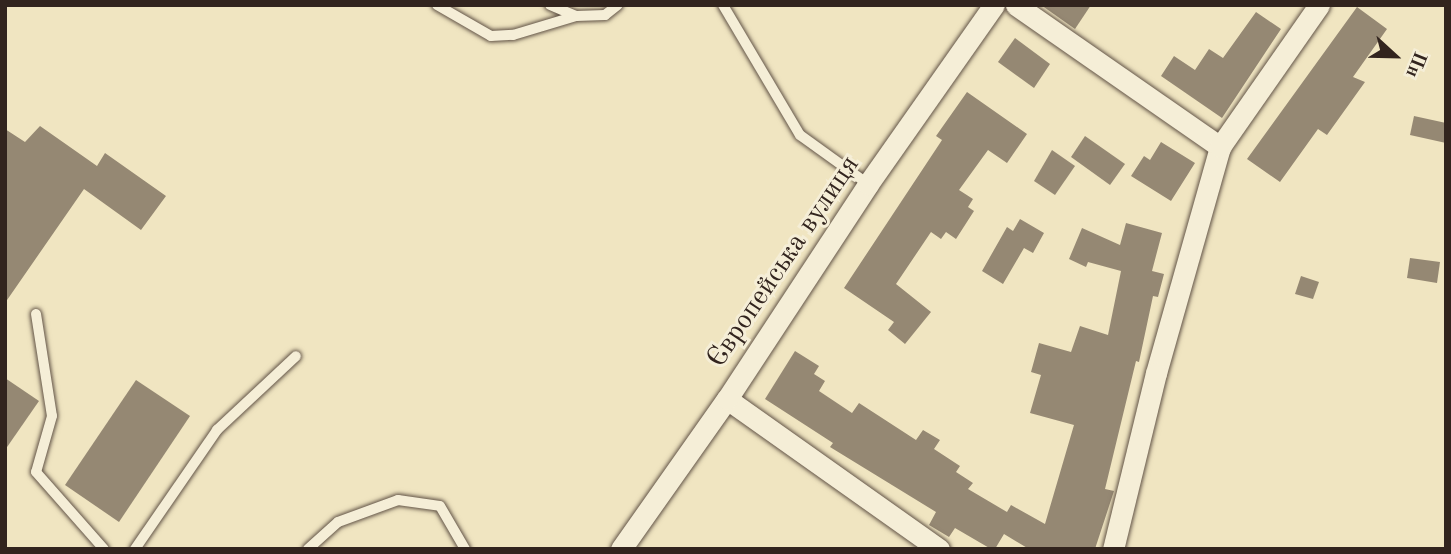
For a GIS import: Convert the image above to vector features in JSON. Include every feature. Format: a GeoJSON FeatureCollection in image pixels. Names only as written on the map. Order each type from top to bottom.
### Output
{"type":"FeatureCollection","features":[{"type":"Feature","properties":{"kind":"street","name":"Європейська вулиця"},"geometry":{"type":"LineString","coordinates":[[621,549],[727,399],[868,184],[994,5]]}},
{"type":"Feature","properties":{"kind":"street"},"geometry":{"type":"LineString","coordinates":[[1016,5],[1220,147]]}},
{"type":"Feature","properties":{"kind":"street"},"geometry":{"type":"LineString","coordinates":[[1113,549],[1156,373],[1220,147],[1319,5]]}},
{"type":"Feature","properties":{"kind":"street"},"geometry":{"type":"LineString","coordinates":[[727,399],[939,549]]}},
{"type":"Feature","properties":{"kind":"lane"},"geometry":{"type":"LineString","coordinates":[[437,5],[491,36],[513,35],[576,16],[605,15],[618,5]]}},
{"type":"Feature","properties":{"kind":"lane"},"geometry":{"type":"LineString","coordinates":[[550,5],[576,16]]}},
{"type":"Feature","properties":{"kind":"lane"},"geometry":{"type":"LineString","coordinates":[[726,7],[800,135],[868,184]]}},
{"type":"Feature","properties":{"kind":"lane"},"geometry":{"type":"LineString","coordinates":[[36,314],[52,416],[36,472],[104,549]]}},
{"type":"Feature","properties":{"kind":"lane"},"geometry":{"type":"LineString","coordinates":[[135,549],[217,430],[296,356]]}},
{"type":"Feature","properties":{"kind":"lane"},"geometry":{"type":"LineString","coordinates":[[308,549],[338,522],[398,500],[440,506],[465,549]]}},
{"type":"Feature","properties":{"kind":"building"},"geometry":{"type":"Polygon","coordinates":[[[1041,5],[1091,5],[1075,29],[1041,5]]]}},
{"type":"Feature","properties":{"kind":"building"},"geometry":{"type":"Polygon","coordinates":[[[1357,7],[1387,29],[1353,77],[1365,82],[1327,135],[1318,129],[1280,182],[1247,159],[1357,7]]]}},
{"type":"Feature","properties":{"kind":"building"},"geometry":{"type":"Polygon","coordinates":[[[1256,12],[1281,29],[1222,118],[1161,76],[1174,56],[1195,70],[1209,49],[1223,58],[1256,12]]]}},
{"type":"Feature","properties":{"kind":"building"},"geometry":{"type":"Polygon","coordinates":[[[1015,38],[1050,64],[1034,88],[998,62],[1015,38]]]}},
{"type":"Feature","properties":{"kind":"building"},"geometry":{"type":"Polygon","coordinates":[[[967,92],[1027,134],[1007,163],[988,150],[959,190],[973,199],[968,207],[974,211],[956,239],[946,232],[941,239],[931,232],[896,284],[931,312],[905,344],[888,330],[894,322],[844,288],[942,140],[936,136],[967,92]]]}},
{"type":"Feature","properties":{"kind":"building"},"geometry":{"type":"Polygon","coordinates":[[[1414,116],[1446,123],[1446,143],[1410,135],[1414,116]]]}},
{"type":"Feature","properties":{"kind":"building"},"geometry":{"type":"Polygon","coordinates":[[[40,126],[97,166],[105,153],[166,196],[141,230],[84,189],[5,303],[5,129],[25,142],[40,126]]]}},
{"type":"Feature","properties":{"kind":"building"},"geometry":{"type":"Polygon","coordinates":[[[1085,136],[1125,164],[1110,185],[1071,157],[1085,136]]]}},
{"type":"Feature","properties":{"kind":"building"},"geometry":{"type":"Polygon","coordinates":[[[1161,142],[1195,163],[1171,201],[1131,176],[1144,156],[1150,160],[1161,142]]]}},
{"type":"Feature","properties":{"kind":"building"},"geometry":{"type":"Polygon","coordinates":[[[1052,150],[1075,166],[1055,195],[1034,181],[1052,150]]]}},
{"type":"Feature","properties":{"kind":"building"},"geometry":{"type":"Polygon","coordinates":[[[1020,219],[1044,233],[1033,253],[1024,248],[1003,284],[982,271],[1007,227],[1013,231],[1020,219]]]}},
{"type":"Feature","properties":{"kind":"building"},"geometry":{"type":"Polygon","coordinates":[[[1126,223],[1162,233],[1152,271],[1164,274],[1158,297],[1153,296],[1139,362],[1136,361],[1105,489],[1114,491],[1095,549],[1029,549],[1004,534],[995,549],[991,549],[955,528],[949,537],[929,525],[936,512],[830,447],[833,443],[765,399],[795,351],[819,366],[814,374],[825,381],[819,391],[852,413],[859,403],[916,440],[923,430],[940,440],[934,449],[960,466],[956,472],[973,483],[968,489],[1007,512],[1011,505],[1045,524],[1074,425],[1030,413],[1041,375],[1031,372],[1039,343],[1071,352],[1080,326],[1108,335],[1121,271],[1088,262],[1086,267],[1069,259],[1082,228],[1120,245],[1126,223]]]}},
{"type":"Feature","properties":{"kind":"building"},"geometry":{"type":"Polygon","coordinates":[[[1410,258],[1440,262],[1437,283],[1407,278],[1410,258]]]}},
{"type":"Feature","properties":{"kind":"building"},"geometry":{"type":"Polygon","coordinates":[[[1301,276],[1319,282],[1313,299],[1295,294],[1301,276]]]}},
{"type":"Feature","properties":{"kind":"building"},"geometry":{"type":"Polygon","coordinates":[[[5,378],[39,401],[5,450],[5,378]]]}},
{"type":"Feature","properties":{"kind":"building"},"geometry":{"type":"Polygon","coordinates":[[[136,380],[190,416],[119,522],[65,485],[136,380]]]}}]}
